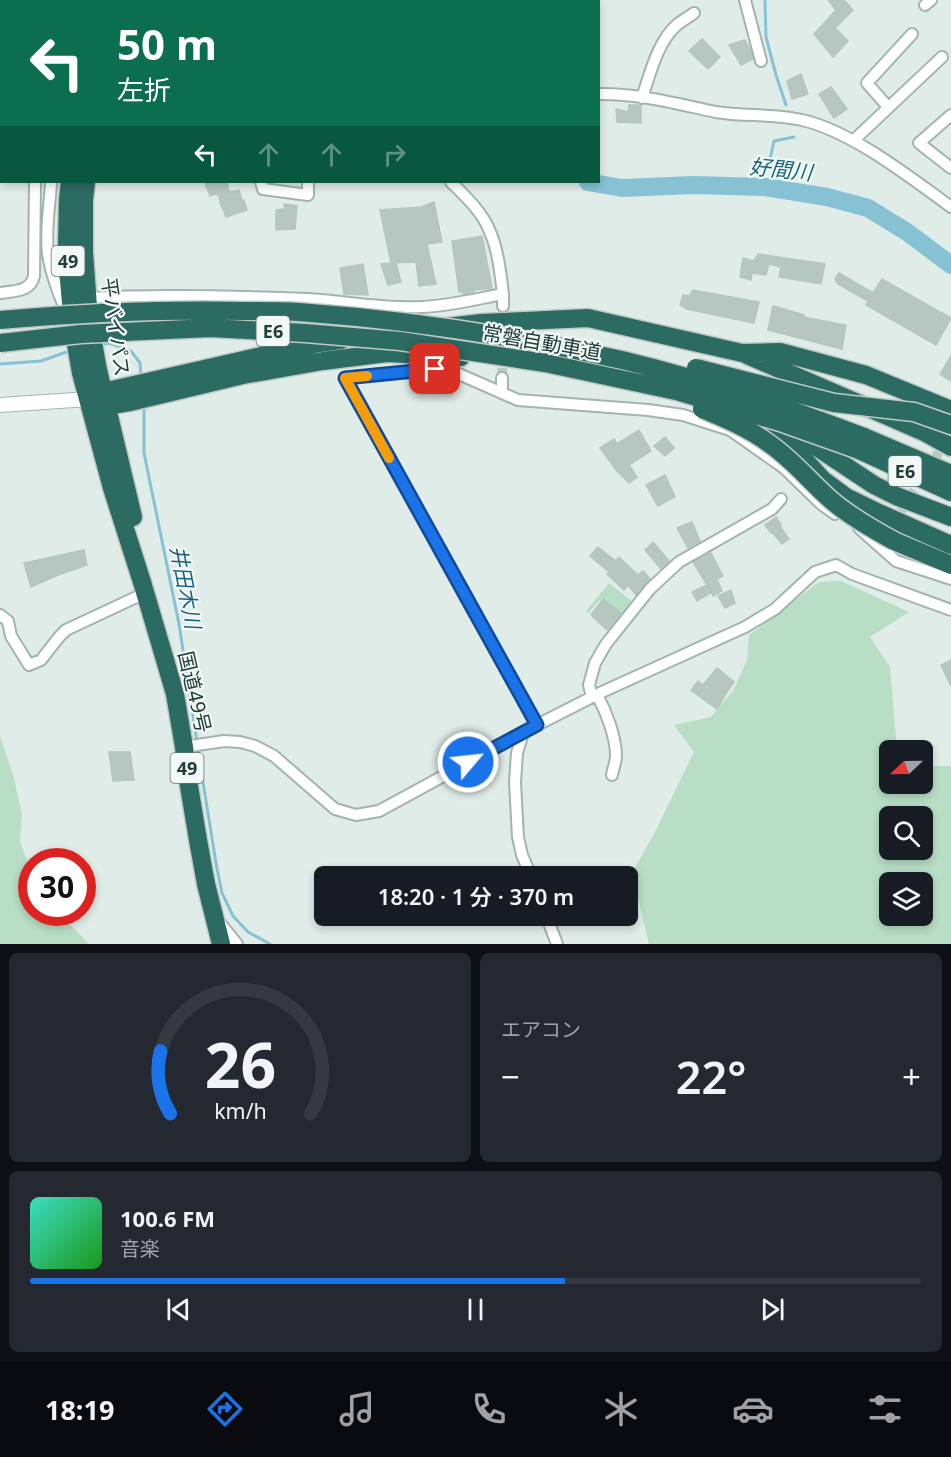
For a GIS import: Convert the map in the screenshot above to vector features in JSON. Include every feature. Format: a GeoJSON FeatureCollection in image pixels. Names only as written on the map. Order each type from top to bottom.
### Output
{"type":"FeatureCollection","features":[{"type":"Feature","properties":{"kind":"highway","name":"平バイパス"},"geometry":{"type":"LineString","coordinates":[[70,183],[67,244],[80,335],[100,399]]}},
{"type":"Feature","properties":{"kind":"highway","name":"平バイパス"},"geometry":{"type":"LineString","coordinates":[[80,335],[88,320],[84,252],[86,183]]}},
{"type":"Feature","properties":{"kind":"highway","name":"常磐自動車道"},"geometry":{"type":"LineString","coordinates":[[0,320],[133,311],[298,312],[420,325],[534,342],[677,375],[772,404],[862,444],[951,492]]}},
{"type":"Feature","properties":{"kind":"highway"},"geometry":{"type":"LineString","coordinates":[[100,399],[160,386],[319,343],[481,323],[588,318],[742,353],[924,432],[951,447]]}},
{"type":"Feature","properties":{"kind":"highway","name":"常磐自動車道"},"geometry":{"type":"LineString","coordinates":[[0,343],[81,334],[210,328],[251,329],[400,341],[545,363],[676,391],[818,435],[862,444],[951,474]]}},
{"type":"Feature","properties":{"kind":"highway"},"geometry":{"type":"LineString","coordinates":[[534,342],[657,359],[834,403],[914,412],[951,425]]}},
{"type":"Feature","properties":{"kind":"highway"},"geometry":{"type":"LineString","coordinates":[[742,353],[780,351],[866,375],[951,411]]}},
{"type":"Feature","properties":{"kind":"highway"},"geometry":{"type":"LineString","coordinates":[[160,386],[387,353],[468,358],[545,372],[589,366],[667,383],[765,412],[874,485],[951,517]]}},
{"type":"Feature","properties":{"kind":"highway"},"geometry":{"type":"LineString","coordinates":[[598,375],[677,400],[734,422],[770,444],[794,463],[832,501],[885,543],[951,565]]}},
{"type":"Feature","properties":{"kind":"highway","name":"国道49号"},"geometry":{"type":"LineString","coordinates":[[100,399],[112,488],[175,694],[188,746],[188,780],[206,884],[221,944]]}},
{"type":"Feature","properties":{"kind":"highway"},"geometry":{"type":"LineString","coordinates":[[743,406],[790,444],[823,480],[846,497],[951,545]]}},
{"type":"Feature","properties":{"kind":"street"},"geometry":{"type":"LineString","coordinates":[[746,0],[761,61]]}},
{"type":"Feature","properties":{"kind":"street"},"geometry":{"type":"LineString","coordinates":[[642,98],[660,48],[677,24],[694,14]]}},
{"type":"Feature","properties":{"kind":"street"},"geometry":{"type":"LineString","coordinates":[[888,107],[867,83],[912,34]]}},
{"type":"Feature","properties":{"kind":"street"},"geometry":{"type":"LineString","coordinates":[[853,141],[942,57]]}},
{"type":"Feature","properties":{"kind":"street"},"geometry":{"type":"LineString","coordinates":[[600,94],[664,100],[719,112],[803,120],[836,131],[883,159],[951,207]]}},
{"type":"Feature","properties":{"kind":"street"},"geometry":{"type":"LineString","coordinates":[[951,114],[919,142],[951,168]]}},
{"type":"Feature","properties":{"kind":"street"},"geometry":{"type":"LineString","coordinates":[[0,293],[22,290],[33,283],[34,183]]}},
{"type":"Feature","properties":{"kind":"street"},"geometry":{"type":"LineString","coordinates":[[51,183],[48,254],[62,300],[80,335]]}},
{"type":"Feature","properties":{"kind":"street"},"geometry":{"type":"LineString","coordinates":[[261,183],[263,189],[308,195],[308,183]]}},
{"type":"Feature","properties":{"kind":"street"},"geometry":{"type":"LineString","coordinates":[[452,183],[472,204],[486,224],[494,241],[499,259],[503,306]]}},
{"type":"Feature","properties":{"kind":"street"},"geometry":{"type":"LineString","coordinates":[[87,298],[173,295],[231,296],[421,307],[450,305],[503,294]]}},
{"type":"Feature","properties":{"kind":"street"},"geometry":{"type":"LineString","coordinates":[[537,725],[345,378],[443,368],[518,400],[648,410],[683,415],[730,430],[784,468],[821,504],[885,543],[896,561],[951,579]]}},
{"type":"Feature","properties":{"kind":"street"},"geometry":{"type":"LineString","coordinates":[[502,378],[502,393]]}},
{"type":"Feature","properties":{"kind":"street"},"geometry":{"type":"LineString","coordinates":[[0,405],[100,399]]}},
{"type":"Feature","properties":{"kind":"street"},"geometry":{"type":"LineString","coordinates":[[612,776],[616,757],[615,743],[604,707],[589,685],[595,663],[606,644],[650,589],[679,562],[772,509],[781,499]]}},
{"type":"Feature","properties":{"kind":"street"},"geometry":{"type":"LineString","coordinates":[[188,746],[224,741],[255,746],[274,756],[335,809],[356,815],[379,811],[537,725],[745,627],[775,609],[815,572],[836,565],[852,574],[951,610]]}},
{"type":"Feature","properties":{"kind":"street"},"geometry":{"type":"LineString","coordinates":[[0,615],[8,621],[11,636],[29,665],[41,660],[66,630],[145,593]]}},
{"type":"Feature","properties":{"kind":"street"},"geometry":{"type":"LineString","coordinates":[[523,733],[517,753],[515,783],[518,837],[527,866]]}},
{"type":"Feature","properties":{"kind":"street"},"geometry":{"type":"LineString","coordinates":[[215,918],[237,944]]}},
{"type":"Feature","properties":{"kind":"street"},"geometry":{"type":"LineString","coordinates":[[550,926],[557,944]]}},
{"type":"Feature","properties":{"kind":"green space"},"geometry":{"type":"Polygon","coordinates":[[[841,581],[909,612],[870,637],[890,667],[896,740],[879,740],[879,794],[933,794],[933,766],[951,766],[951,944],[649,944],[638,898],[638,866],[636,866],[694,752],[674,725],[711,717],[734,689],[747,660],[749,635],[819,582],[841,581]]]}},
{"type":"Feature","properties":{"kind":"green space"},"geometry":{"type":"Polygon","coordinates":[[[609,583],[632,601],[622,614],[602,598],[588,613],[586,611],[609,583]]]}},
{"type":"Feature","properties":{"kind":"green space"},"geometry":{"type":"Polygon","coordinates":[[[0,736],[14,778],[22,815],[20,842],[22,848],[18,848],[18,926],[72,926],[89,944],[0,944],[0,736]]]}},
{"type":"Feature","properties":{"kind":"building"},"geometry":{"type":"Polygon","coordinates":[[[828,0],[844,0],[853,10],[835,28],[848,41],[833,57],[814,34],[836,10],[828,0]]]}},
{"type":"Feature","properties":{"kind":"building"},"geometry":{"type":"Polygon","coordinates":[[[702,39],[720,57],[708,69],[689,51],[702,39]]]}},
{"type":"Feature","properties":{"kind":"building"},"geometry":{"type":"Polygon","coordinates":[[[745,40],[753,59],[741,65],[729,45],[745,40]]]}},
{"type":"Feature","properties":{"kind":"building"},"geometry":{"type":"Polygon","coordinates":[[[801,74],[808,94],[792,99],[787,81],[801,74]]]}},
{"type":"Feature","properties":{"kind":"building"},"geometry":{"type":"Polygon","coordinates":[[[831,87],[847,109],[834,118],[819,94],[831,87]]]}},
{"type":"Feature","properties":{"kind":"building"},"geometry":{"type":"Polygon","coordinates":[[[629,105],[641,105],[641,123],[617,122],[616,109],[628,112],[629,105]]]}},
{"type":"Feature","properties":{"kind":"building"},"geometry":{"type":"Polygon","coordinates":[[[205,183],[227,183],[229,192],[239,190],[247,210],[226,217],[218,193],[210,196],[205,183]]]}},
{"type":"Feature","properties":{"kind":"building"},"geometry":{"type":"Polygon","coordinates":[[[434,202],[442,242],[427,244],[436,284],[419,286],[416,262],[391,263],[380,210],[421,207],[434,202]]]}},
{"type":"Feature","properties":{"kind":"building"},"geometry":{"type":"Polygon","coordinates":[[[284,204],[297,206],[295,229],[276,230],[276,210],[285,209],[284,204]]]}},
{"type":"Feature","properties":{"kind":"building"},"geometry":{"type":"Polygon","coordinates":[[[482,236],[492,288],[463,294],[459,292],[452,241],[482,236]]]}},
{"type":"Feature","properties":{"kind":"building"},"geometry":{"type":"Polygon","coordinates":[[[758,254],[825,264],[821,284],[779,277],[781,267],[769,264],[766,275],[752,273],[751,280],[740,277],[743,258],[754,261],[758,254]]]}},
{"type":"Feature","properties":{"kind":"building"},"geometry":{"type":"Polygon","coordinates":[[[396,263],[401,282],[388,285],[381,264],[396,263]]]}},
{"type":"Feature","properties":{"kind":"building"},"geometry":{"type":"Polygon","coordinates":[[[363,264],[368,295],[344,294],[340,268],[363,264]]]}},
{"type":"Feature","properties":{"kind":"building"},"geometry":{"type":"Polygon","coordinates":[[[839,273],[873,293],[882,279],[951,318],[936,345],[866,305],[868,301],[838,284],[835,279],[839,273]]]}},
{"type":"Feature","properties":{"kind":"building"},"geometry":{"type":"Polygon","coordinates":[[[693,290],[759,302],[754,323],[687,309],[680,305],[683,295],[689,296],[693,290]]]}},
{"type":"Feature","properties":{"kind":"building"},"geometry":{"type":"Polygon","coordinates":[[[773,306],[804,315],[803,317],[846,325],[842,349],[768,330],[773,306]]]}},
{"type":"Feature","properties":{"kind":"building"},"geometry":{"type":"Polygon","coordinates":[[[951,356],[951,381],[940,374],[951,356]]]}},
{"type":"Feature","properties":{"kind":"building"},"geometry":{"type":"Polygon","coordinates":[[[639,430],[651,451],[629,465],[637,477],[629,483],[600,448],[614,439],[617,444],[639,430]]]}},
{"type":"Feature","properties":{"kind":"building"},"geometry":{"type":"Polygon","coordinates":[[[665,437],[674,448],[665,456],[654,446],[665,437]]]}},
{"type":"Feature","properties":{"kind":"building"},"geometry":{"type":"Polygon","coordinates":[[[665,475],[675,497],[658,506],[646,485],[665,475]]]}},
{"type":"Feature","properties":{"kind":"building"},"geometry":{"type":"Polygon","coordinates":[[[776,517],[789,539],[782,544],[765,525],[776,517]]]}},
{"type":"Feature","properties":{"kind":"building"},"geometry":{"type":"Polygon","coordinates":[[[692,522],[700,541],[688,548],[677,528],[692,522]]]}},
{"type":"Feature","properties":{"kind":"building"},"geometry":{"type":"Polygon","coordinates":[[[653,542],[669,561],[661,569],[645,550],[653,542]]]}},
{"type":"Feature","properties":{"kind":"building"},"geometry":{"type":"Polygon","coordinates":[[[598,547],[616,561],[619,557],[638,575],[643,571],[650,579],[636,595],[628,585],[624,590],[607,574],[609,572],[590,556],[598,547]]]}},
{"type":"Feature","properties":{"kind":"building"},"geometry":{"type":"Polygon","coordinates":[[[84,550],[87,565],[31,587],[24,563],[84,550]]]}},
{"type":"Feature","properties":{"kind":"building"},"geometry":{"type":"Polygon","coordinates":[[[711,553],[723,576],[717,579],[722,591],[713,596],[712,592],[697,601],[692,592],[707,585],[693,562],[711,553]]]}},
{"type":"Feature","properties":{"kind":"building"},"geometry":{"type":"Polygon","coordinates":[[[731,590],[735,603],[725,608],[718,596],[731,590]]]}},
{"type":"Feature","properties":{"kind":"building"},"geometry":{"type":"Polygon","coordinates":[[[603,599],[621,613],[607,630],[591,615],[603,599]]]}},
{"type":"Feature","properties":{"kind":"building"},"geometry":{"type":"Polygon","coordinates":[[[951,660],[951,686],[941,665],[951,660]]]}},
{"type":"Feature","properties":{"kind":"building"},"geometry":{"type":"Polygon","coordinates":[[[717,668],[734,682],[717,709],[691,690],[698,681],[703,685],[717,668]]]}},
{"type":"Feature","properties":{"kind":"building"},"geometry":{"type":"Polygon","coordinates":[[[109,752],[130,752],[134,780],[113,781],[109,752]]]}},
{"type":"Feature","properties":{"kind":"waterway"},"geometry":{"type":"LineString","coordinates":[[765,0],[766,37],[786,105]]}},
{"type":"Feature","properties":{"kind":"waterway"},"geometry":{"type":"LineString","coordinates":[[758,187],[774,141],[794,137]]}},
{"type":"Feature","properties":{"kind":"waterway","name":"好間川"},"geometry":{"type":"LineString","coordinates":[[594,183],[622,188],[693,185],[765,187],[827,197],[868,208],[907,232],[951,265]]}},
{"type":"Feature","properties":{"kind":"waterway","name":"井田木川"},"geometry":{"type":"LineString","coordinates":[[99,345],[109,343],[131,351],[140,363],[141,377]]}},
{"type":"Feature","properties":{"kind":"waterway","name":"井田木川"},"geometry":{"type":"LineString","coordinates":[[0,364],[41,361],[72,350]]}},
{"type":"Feature","properties":{"kind":"waterway","name":"井田木川"},"geometry":{"type":"LineString","coordinates":[[144,404],[144,453],[179,624],[222,893],[233,916],[248,932],[270,944]]}},
{"type":"Feature","properties":{"kind":"tunnel"},"geometry":{"type":"LineString","coordinates":[[502,378],[503,352]]}},
{"type":"Feature","properties":{"kind":"tunnel"},"geometry":{"type":"LineString","coordinates":[[893,524],[951,433]]}},
{"type":"Feature","properties":{"kind":"slow traffic"},"geometry":{"type":"LineString","coordinates":[[367,376],[345,378],[389,458]]}},
{"type":"Feature","properties":{"kind":"route"},"geometry":{"type":"LineString","coordinates":[[435,369],[345,378],[537,725],[468,762]]}}]}
